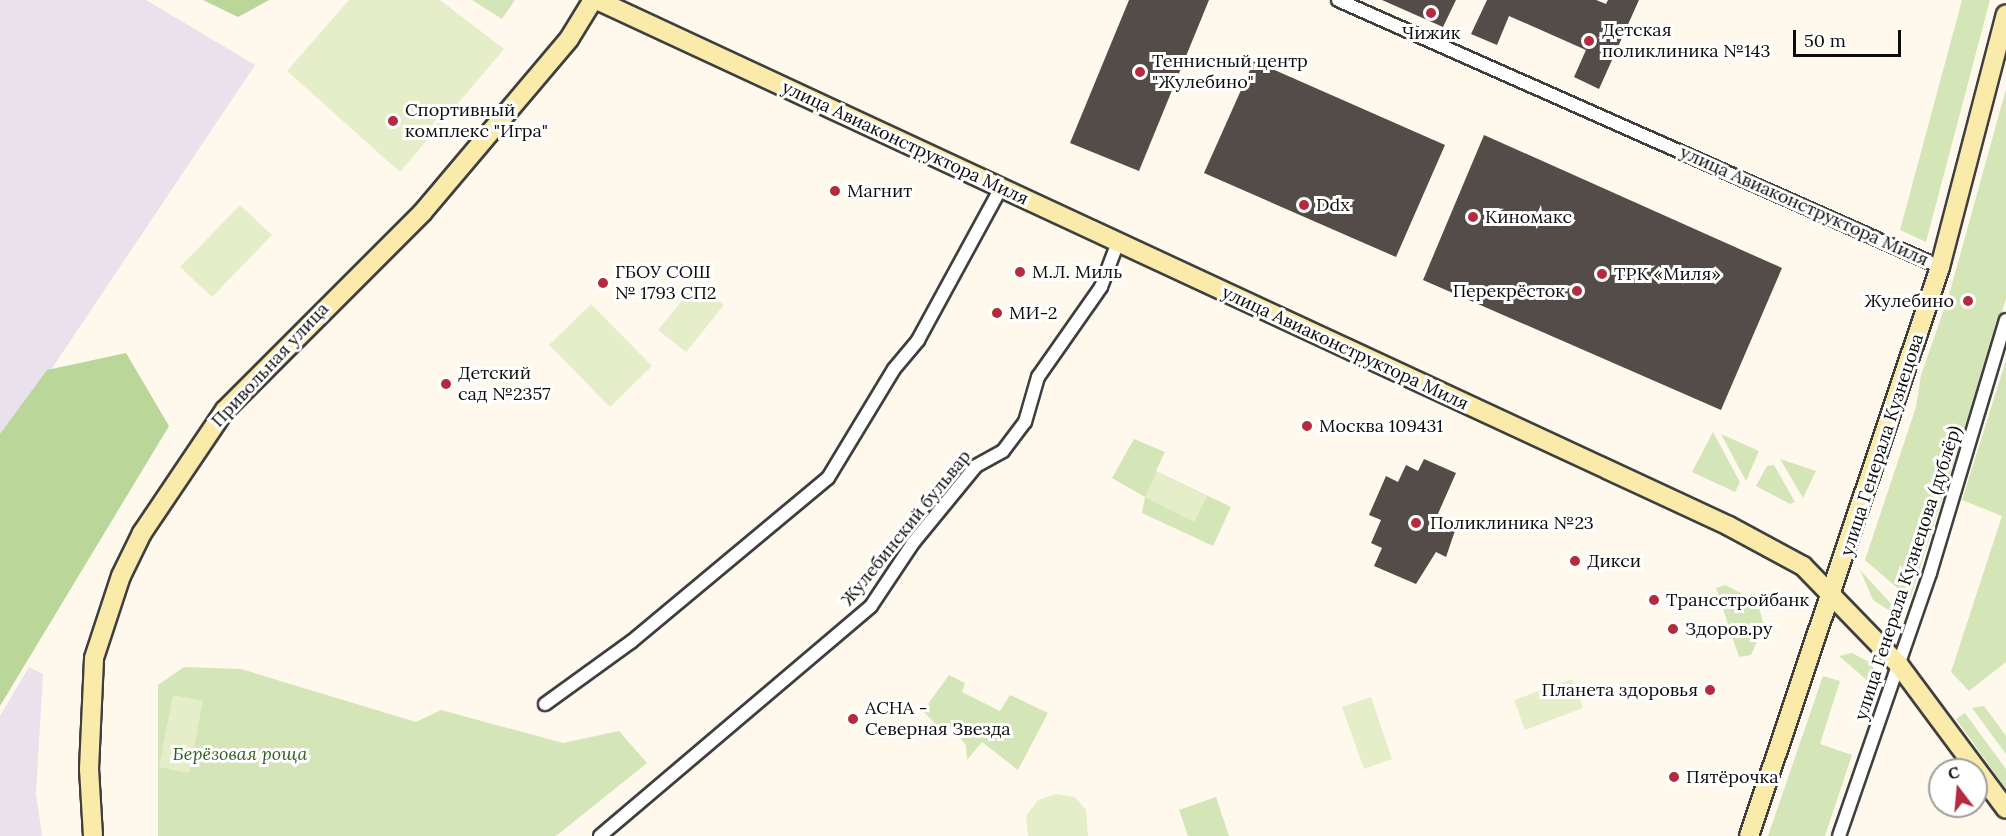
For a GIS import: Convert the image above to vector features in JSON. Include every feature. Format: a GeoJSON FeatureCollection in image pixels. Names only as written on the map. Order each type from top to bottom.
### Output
{"type":"FeatureCollection","features":[{"type":"Feature","properties":{"kind":"main road","name":"улица Авиаконструктора Миля"},"geometry":{"type":"LineString","coordinates":[[595,0],[1729,526],[1803,566],[1834,592],[1899,665],[2006,809]]}},
{"type":"Feature","properties":{"kind":"main road","name":"Привольная улица"},"geometry":{"type":"LineString","coordinates":[[93,836],[89,769],[94,658],[120,576],[142,533],[225,410],[422,213],[569,39],[595,0]]}},
{"type":"Feature","properties":{"kind":"main road","name":"улица Генерала Кузнецова"},"geometry":{"type":"LineString","coordinates":[[1749,836],[1834,592],[1940,267],[2006,14]]}},
{"type":"Feature","properties":{"kind":"street","name":"улица Авиаконструктора Миля"},"geometry":{"type":"LineString","coordinates":[[1338,0],[1940,267]]}},
{"type":"Feature","properties":{"kind":"street"},"geometry":{"type":"LineString","coordinates":[[545,704],[631,642],[828,478],[894,369],[918,340],[1001,188]]}},
{"type":"Feature","properties":{"kind":"street","name":"Жулебинский бульвар"},"geometry":{"type":"LineString","coordinates":[[600,836],[871,606],[913,543],[976,466],[1003,451],[1025,422],[1038,377],[1101,286],[1118,242]]}},
{"type":"Feature","properties":{"kind":"street","name":"улица Генерала Кузнецова (дублёр)"},"geometry":{"type":"LineString","coordinates":[[1839,836],[1899,665],[2006,320]]}},
{"type":"Feature","properties":{"kind":"shaded area"},"geometry":{"type":"Polygon","coordinates":[[[0,0],[146,0],[255,65],[0,446],[0,0]]]}},
{"type":"Feature","properties":{"kind":"shaded area"},"geometry":{"type":"Polygon","coordinates":[[[29,667],[43,674],[36,793],[42,836],[0,836],[0,716],[29,667]]]}},
{"type":"Feature","properties":{"kind":"green space"},"geometry":{"type":"Polygon","coordinates":[[[203,0],[269,0],[238,17],[203,0]]]}},
{"type":"Feature","properties":{"kind":"green space","name":"Спортивный комплекс \"Игра\""},"geometry":{"type":"Polygon","coordinates":[[[349,0],[440,0],[504,49],[400,172],[287,71],[349,0]]]}},
{"type":"Feature","properties":{"kind":"green space"},"geometry":{"type":"Polygon","coordinates":[[[472,0],[515,0],[502,19],[472,0]]]}},
{"type":"Feature","properties":{"kind":"green space"},"geometry":{"type":"Polygon","coordinates":[[[1962,0],[1990,0],[1926,242],[1900,230],[1962,0]]]}},
{"type":"Feature","properties":{"kind":"green space"},"geometry":{"type":"Polygon","coordinates":[[[2006,89],[2006,299],[1910,599],[1865,560],[1916,407],[1921,375],[1949,295],[2006,89]]]}},
{"type":"Feature","properties":{"kind":"green space"},"geometry":{"type":"Polygon","coordinates":[[[240,205],[272,235],[212,297],[180,267],[240,205]]]}},
{"type":"Feature","properties":{"kind":"green space"},"geometry":{"type":"Polygon","coordinates":[[[696,283],[724,305],[686,352],[658,330],[696,283]]]}},
{"type":"Feature","properties":{"kind":"green space"},"geometry":{"type":"Polygon","coordinates":[[[591,304],[652,366],[610,407],[549,345],[591,304]]]}},
{"type":"Feature","properties":{"kind":"green space"},"geometry":{"type":"Polygon","coordinates":[[[126,353],[169,426],[0,706],[0,434],[47,370],[126,353]]]}},
{"type":"Feature","properties":{"kind":"green space"},"geometry":{"type":"Polygon","coordinates":[[[2006,360],[2006,662],[1969,691],[1951,672],[2002,516],[1962,500],[2006,360]]]}},
{"type":"Feature","properties":{"kind":"green space"},"geometry":{"type":"Polygon","coordinates":[[[1713,432],[1740,482],[1735,492],[1692,472],[1713,432]]]}},
{"type":"Feature","properties":{"kind":"green space"},"geometry":{"type":"Polygon","coordinates":[[[1721,434],[1759,451],[1746,481],[1721,434]]]}},
{"type":"Feature","properties":{"kind":"green space"},"geometry":{"type":"Polygon","coordinates":[[[1134,439],[1165,452],[1156,471],[1231,507],[1213,546],[1142,513],[1145,497],[1112,478],[1134,439]]]}},
{"type":"Feature","properties":{"kind":"green space"},"geometry":{"type":"Polygon","coordinates":[[[1780,459],[1816,471],[1803,498],[1780,459]]]}},
{"type":"Feature","properties":{"kind":"green space"},"geometry":{"type":"Polygon","coordinates":[[[1774,465],[1795,502],[1790,504],[1756,486],[1767,466],[1774,465]]]}},
{"type":"Feature","properties":{"kind":"green space"},"geometry":{"type":"Polygon","coordinates":[[[1157,472],[1207,496],[1194,522],[1145,497],[1157,472]]]}},
{"type":"Feature","properties":{"kind":"green space"},"geometry":{"type":"Polygon","coordinates":[[[1860,570],[1897,610],[1890,611],[1873,600],[1860,570]]]}},
{"type":"Feature","properties":{"kind":"green space"},"geometry":{"type":"Polygon","coordinates":[[[1725,585],[1757,601],[1764,625],[1751,655],[1739,657],[1716,588],[1725,585]]]}},
{"type":"Feature","properties":{"kind":"green space"},"geometry":{"type":"Polygon","coordinates":[[[1852,653],[1873,664],[1877,689],[1839,656],[1852,653]]]}},
{"type":"Feature","properties":{"kind":"green space","name":"Берёзовая роща"},"geometry":{"type":"Polygon","coordinates":[[[184,667],[241,669],[416,722],[441,710],[563,743],[619,731],[647,763],[556,836],[158,836],[158,685],[184,667]]]}},
{"type":"Feature","properties":{"kind":"green space"},"geometry":{"type":"Polygon","coordinates":[[[949,675],[965,683],[962,692],[1000,711],[1010,695],[1048,713],[1018,770],[982,742],[967,760],[966,745],[951,727],[946,735],[923,711],[949,675]]]}},
{"type":"Feature","properties":{"kind":"green space"},"geometry":{"type":"Polygon","coordinates":[[[1823,676],[1840,681],[1820,744],[1852,755],[1825,836],[1768,836],[1823,676]]]}},
{"type":"Feature","properties":{"kind":"green space"},"geometry":{"type":"Polygon","coordinates":[[[1572,679],[1583,708],[1525,730],[1514,700],[1572,679]]]}},
{"type":"Feature","properties":{"kind":"green space"},"geometry":{"type":"Polygon","coordinates":[[[173,695],[203,701],[189,773],[159,767],[173,695]]]}},
{"type":"Feature","properties":{"kind":"green space"},"geometry":{"type":"Polygon","coordinates":[[[1371,697],[1392,759],[1364,769],[1342,707],[1371,697]]]}},
{"type":"Feature","properties":{"kind":"green space"},"geometry":{"type":"Polygon","coordinates":[[[1984,706],[2006,736],[2006,754],[1972,708],[1984,706]]]}},
{"type":"Feature","properties":{"kind":"green space"},"geometry":{"type":"Polygon","coordinates":[[[1965,713],[2006,769],[2006,789],[1988,764],[1988,758],[1984,758],[1956,719],[1965,713]]]}},
{"type":"Feature","properties":{"kind":"green space"},"geometry":{"type":"Polygon","coordinates":[[[1056,794],[1075,797],[1086,810],[1088,836],[1028,836],[1026,816],[1038,800],[1056,794]]]}},
{"type":"Feature","properties":{"kind":"green space"},"geometry":{"type":"Polygon","coordinates":[[[1216,797],[1229,836],[1188,836],[1179,810],[1216,797]]]}},
{"type":"Feature","properties":{"kind":"building","name":"Теннисный центр \"Жулебино\""},"geometry":{"type":"Polygon","coordinates":[[[1129,0],[1209,0],[1139,171],[1070,143],[1129,0]]]}},
{"type":"Feature","properties":{"kind":"building","name":"Чижик"},"geometry":{"type":"Polygon","coordinates":[[[1382,0],[1456,0],[1443,27],[1382,0]]]}},
{"type":"Feature","properties":{"kind":"building","name":"Детская поликлиника №143"},"geometry":{"type":"Polygon","coordinates":[[[1487,0],[1596,0],[1606,4],[1608,0],[1639,0],[1599,89],[1574,77],[1586,50],[1509,16],[1497,45],[1471,34],[1487,0]]]}},
{"type":"Feature","properties":{"kind":"building"},"geometry":{"type":"Polygon","coordinates":[[[1254,61],[1445,145],[1396,257],[1204,173],[1254,61]]]}},
{"type":"Feature","properties":{"kind":"building","name":"ТРК «Миля»"},"geometry":{"type":"Polygon","coordinates":[[[1484,135],[1782,268],[1721,410],[1423,280],[1484,135]]]}},
{"type":"Feature","properties":{"kind":"building","name":"Поликлиника №23"},"geometry":{"type":"Polygon","coordinates":[[[1424,459],[1456,473],[1437,516],[1457,525],[1446,557],[1436,552],[1416,584],[1374,566],[1382,548],[1371,543],[1381,520],[1369,515],[1386,476],[1398,482],[1406,465],[1418,471],[1424,459]]]}},
{"type":"Feature","properties":{"kind":"place","name":"Чижик"},"geometry":{"type":"Point","coordinates":[1431,13]}},
{"type":"Feature","properties":{"kind":"place","name":"Детская поликлиника №143"},"geometry":{"type":"Point","coordinates":[1589,41]}},
{"type":"Feature","properties":{"kind":"place","name":"Теннисный центр \"Жулебино\""},"geometry":{"type":"Point","coordinates":[1140,72]}},
{"type":"Feature","properties":{"kind":"place","name":"Спортивный комплекс \"Игра\""},"geometry":{"type":"Point","coordinates":[393,121]}},
{"type":"Feature","properties":{"kind":"place","name":"Магнит"},"geometry":{"type":"Point","coordinates":[835,191]}},
{"type":"Feature","properties":{"kind":"place","name":"Ddx"},"geometry":{"type":"Point","coordinates":[1304,205]}},
{"type":"Feature","properties":{"kind":"place","name":"Киномакс"},"geometry":{"type":"Point","coordinates":[1473,217]}},
{"type":"Feature","properties":{"kind":"place","name":"М.Л. Миль"},"geometry":{"type":"Point","coordinates":[1020,272]}},
{"type":"Feature","properties":{"kind":"place","name":"ТРК «Миля»"},"geometry":{"type":"Point","coordinates":[1602,274]}},
{"type":"Feature","properties":{"kind":"place","name":"ГБОУ СОШ № 1793 СП2"},"geometry":{"type":"Point","coordinates":[603,283]}},
{"type":"Feature","properties":{"kind":"place","name":"Перекрёсток"},"geometry":{"type":"Point","coordinates":[1577,291]}},
{"type":"Feature","properties":{"kind":"place","name":"Жулебино"},"geometry":{"type":"Point","coordinates":[1968,301]}},
{"type":"Feature","properties":{"kind":"place","name":"МИ-2"},"geometry":{"type":"Point","coordinates":[997,313]}},
{"type":"Feature","properties":{"kind":"place","name":"Детский сад №2357"},"geometry":{"type":"Point","coordinates":[446,384]}},
{"type":"Feature","properties":{"kind":"place","name":"Москва 109431"},"geometry":{"type":"Point","coordinates":[1307,426]}},
{"type":"Feature","properties":{"kind":"place","name":"Поликлиника №23"},"geometry":{"type":"Point","coordinates":[1416,523]}},
{"type":"Feature","properties":{"kind":"place","name":"Дикси"},"geometry":{"type":"Point","coordinates":[1575,561]}},
{"type":"Feature","properties":{"kind":"place","name":"Трансстройбанк"},"geometry":{"type":"Point","coordinates":[1654,600]}},
{"type":"Feature","properties":{"kind":"place","name":"Здоров.ру"},"geometry":{"type":"Point","coordinates":[1673,629]}},
{"type":"Feature","properties":{"kind":"place","name":"Планета здоровья"},"geometry":{"type":"Point","coordinates":[1710,690]}},
{"type":"Feature","properties":{"kind":"place","name":"АСНА - Северная Звезда"},"geometry":{"type":"Point","coordinates":[853,719]}},
{"type":"Feature","properties":{"kind":"place","name":"Пятёрочка"},"geometry":{"type":"Point","coordinates":[1674,777]}}]}
